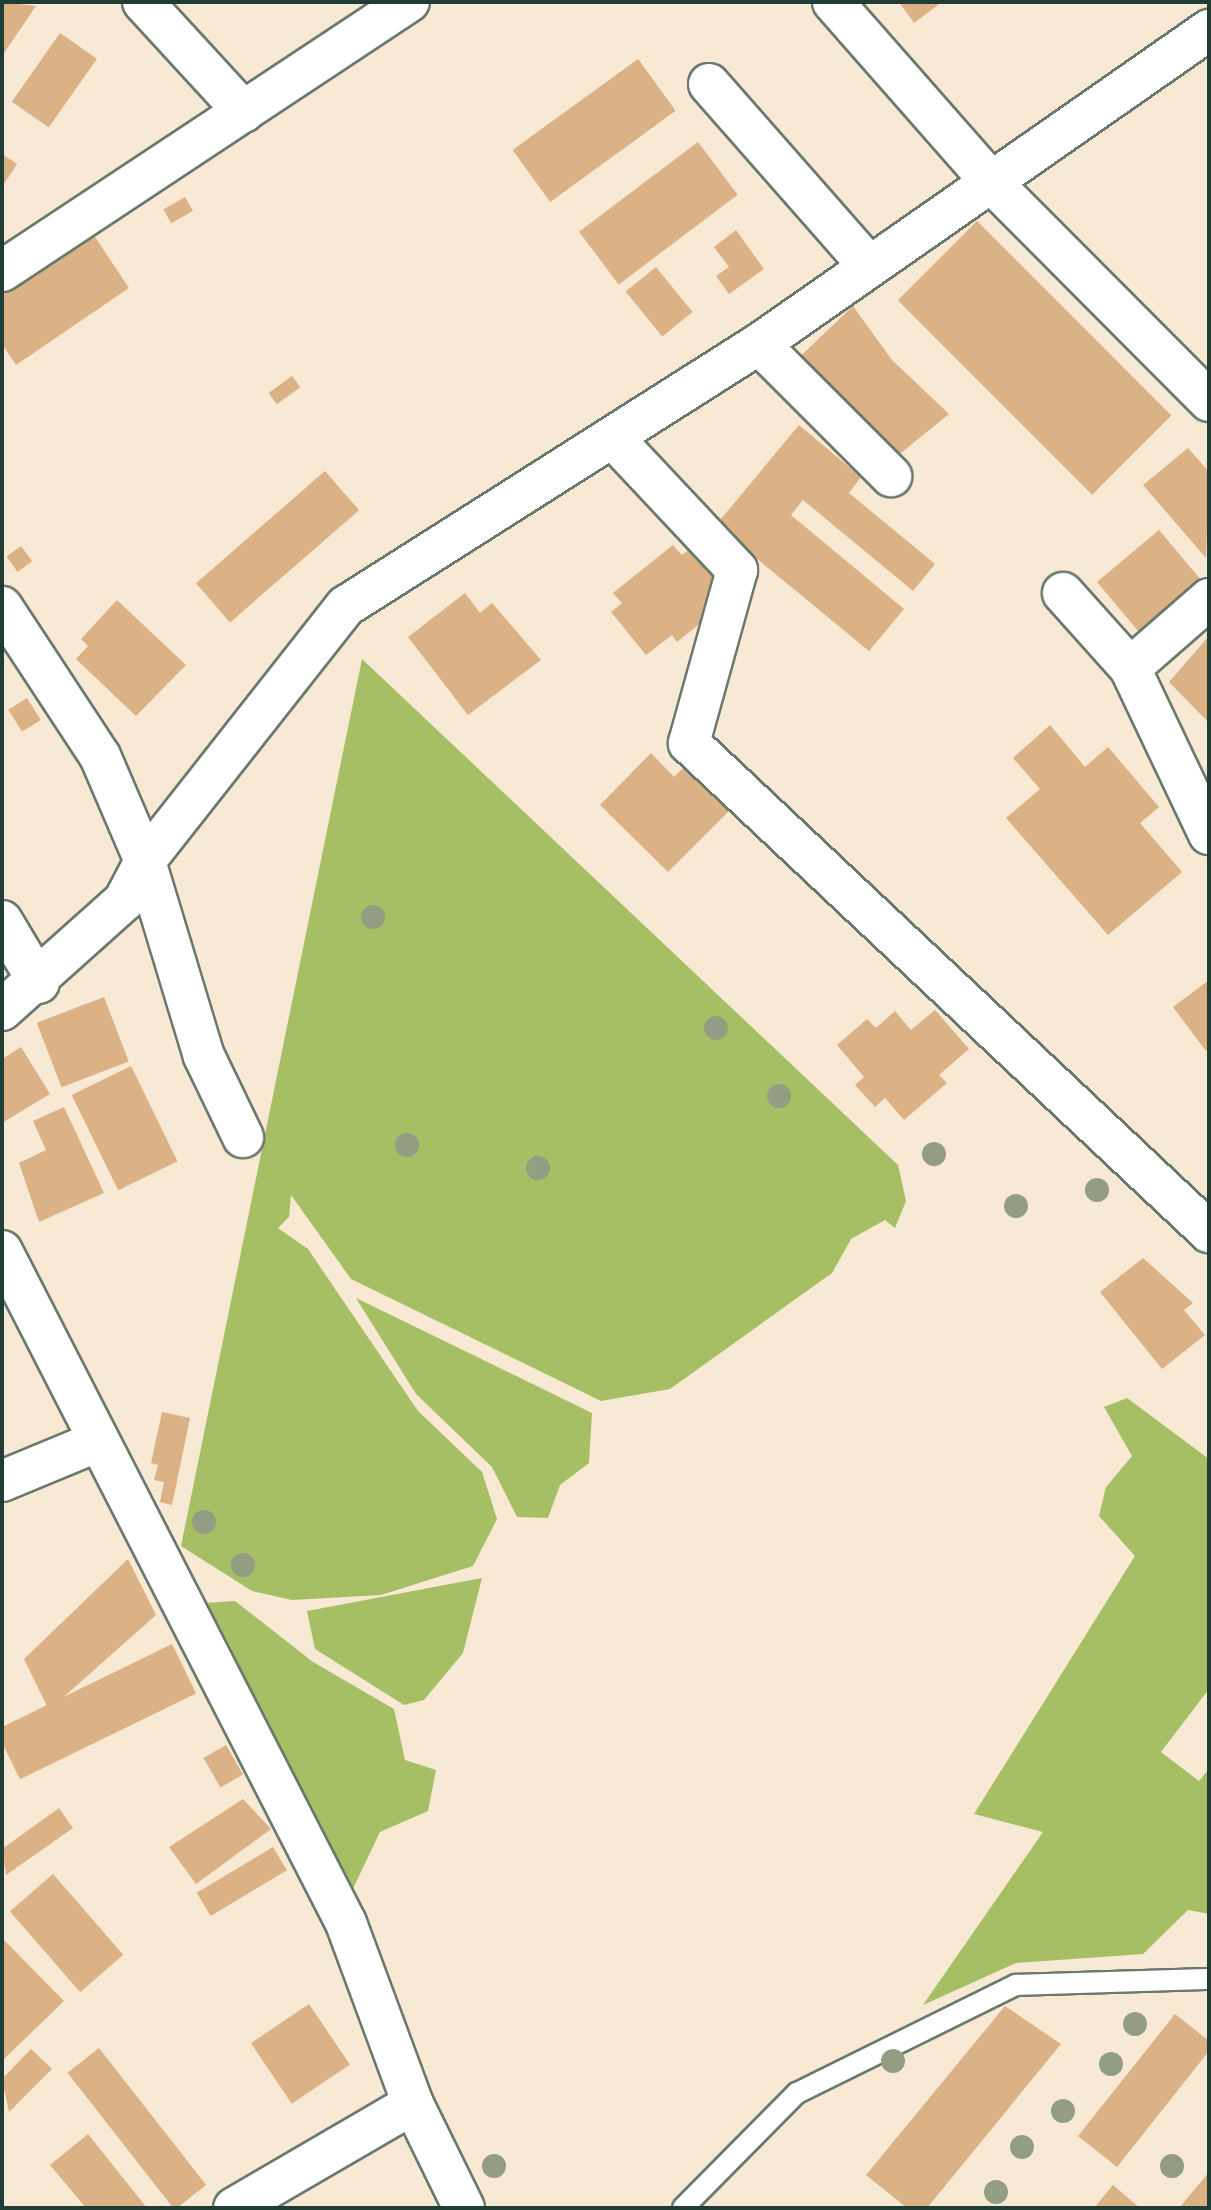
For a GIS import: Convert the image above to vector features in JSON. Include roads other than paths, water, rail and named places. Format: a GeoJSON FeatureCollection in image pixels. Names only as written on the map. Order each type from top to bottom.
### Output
{"type":"FeatureCollection","features":[{"type":"Feature","properties":{"kind":"street"},"geometry":{"type":"LineString","coordinates":[[143,2],[244,112]]}},
{"type":"Feature","properties":{"kind":"street"},"geometry":{"type":"LineString","coordinates":[[2,271],[409,2]]}},
{"type":"Feature","properties":{"kind":"street"},"geometry":{"type":"LineString","coordinates":[[833,2],[991,182],[1209,401]]}},
{"type":"Feature","properties":{"kind":"street"},"geometry":{"type":"LineString","coordinates":[[2,1010],[39,983],[124,901],[145,861],[346,606],[614,439],[759,344],[866,263],[991,182],[1209,30]]}},
{"type":"Feature","properties":{"kind":"street"},"geometry":{"type":"LineString","coordinates":[[709,84],[866,263]]}},
{"type":"Feature","properties":{"kind":"street"},"geometry":{"type":"LineString","coordinates":[[759,344],[891,476]]}},
{"type":"Feature","properties":{"kind":"street"},"geometry":{"type":"LineString","coordinates":[[614,439],[737,570],[689,743],[1209,1232]]}},
{"type":"Feature","properties":{"kind":"street"},"geometry":{"type":"LineString","coordinates":[[1063,593],[1130,668],[1209,834]]}},
{"type":"Feature","properties":{"kind":"street"},"geometry":{"type":"LineString","coordinates":[[1130,668],[1209,599]]}},
{"type":"Feature","properties":{"kind":"street"},"geometry":{"type":"LineString","coordinates":[[2,607],[100,756],[145,861],[204,1056],[243,1137]]}},
{"type":"Feature","properties":{"kind":"street"},"geometry":{"type":"LineString","coordinates":[[2,921],[39,983]]}},
{"type":"Feature","properties":{"kind":"street"},"geometry":{"type":"LineString","coordinates":[[2,1251],[96,1442],[346,1923],[413,2104],[464,2208]]}},
{"type":"Feature","properties":{"kind":"street"},"geometry":{"type":"LineString","coordinates":[[2,1481],[96,1442]]}},
{"type":"Feature","properties":{"kind":"street"},"geometry":{"type":"LineString","coordinates":[[234,2208],[413,2104]]}},
{"type":"Feature","properties":{"kind":"lane"},"geometry":{"type":"LineString","coordinates":[[683,2208],[797,2093],[1016,1985],[1209,1979]]}}]}
